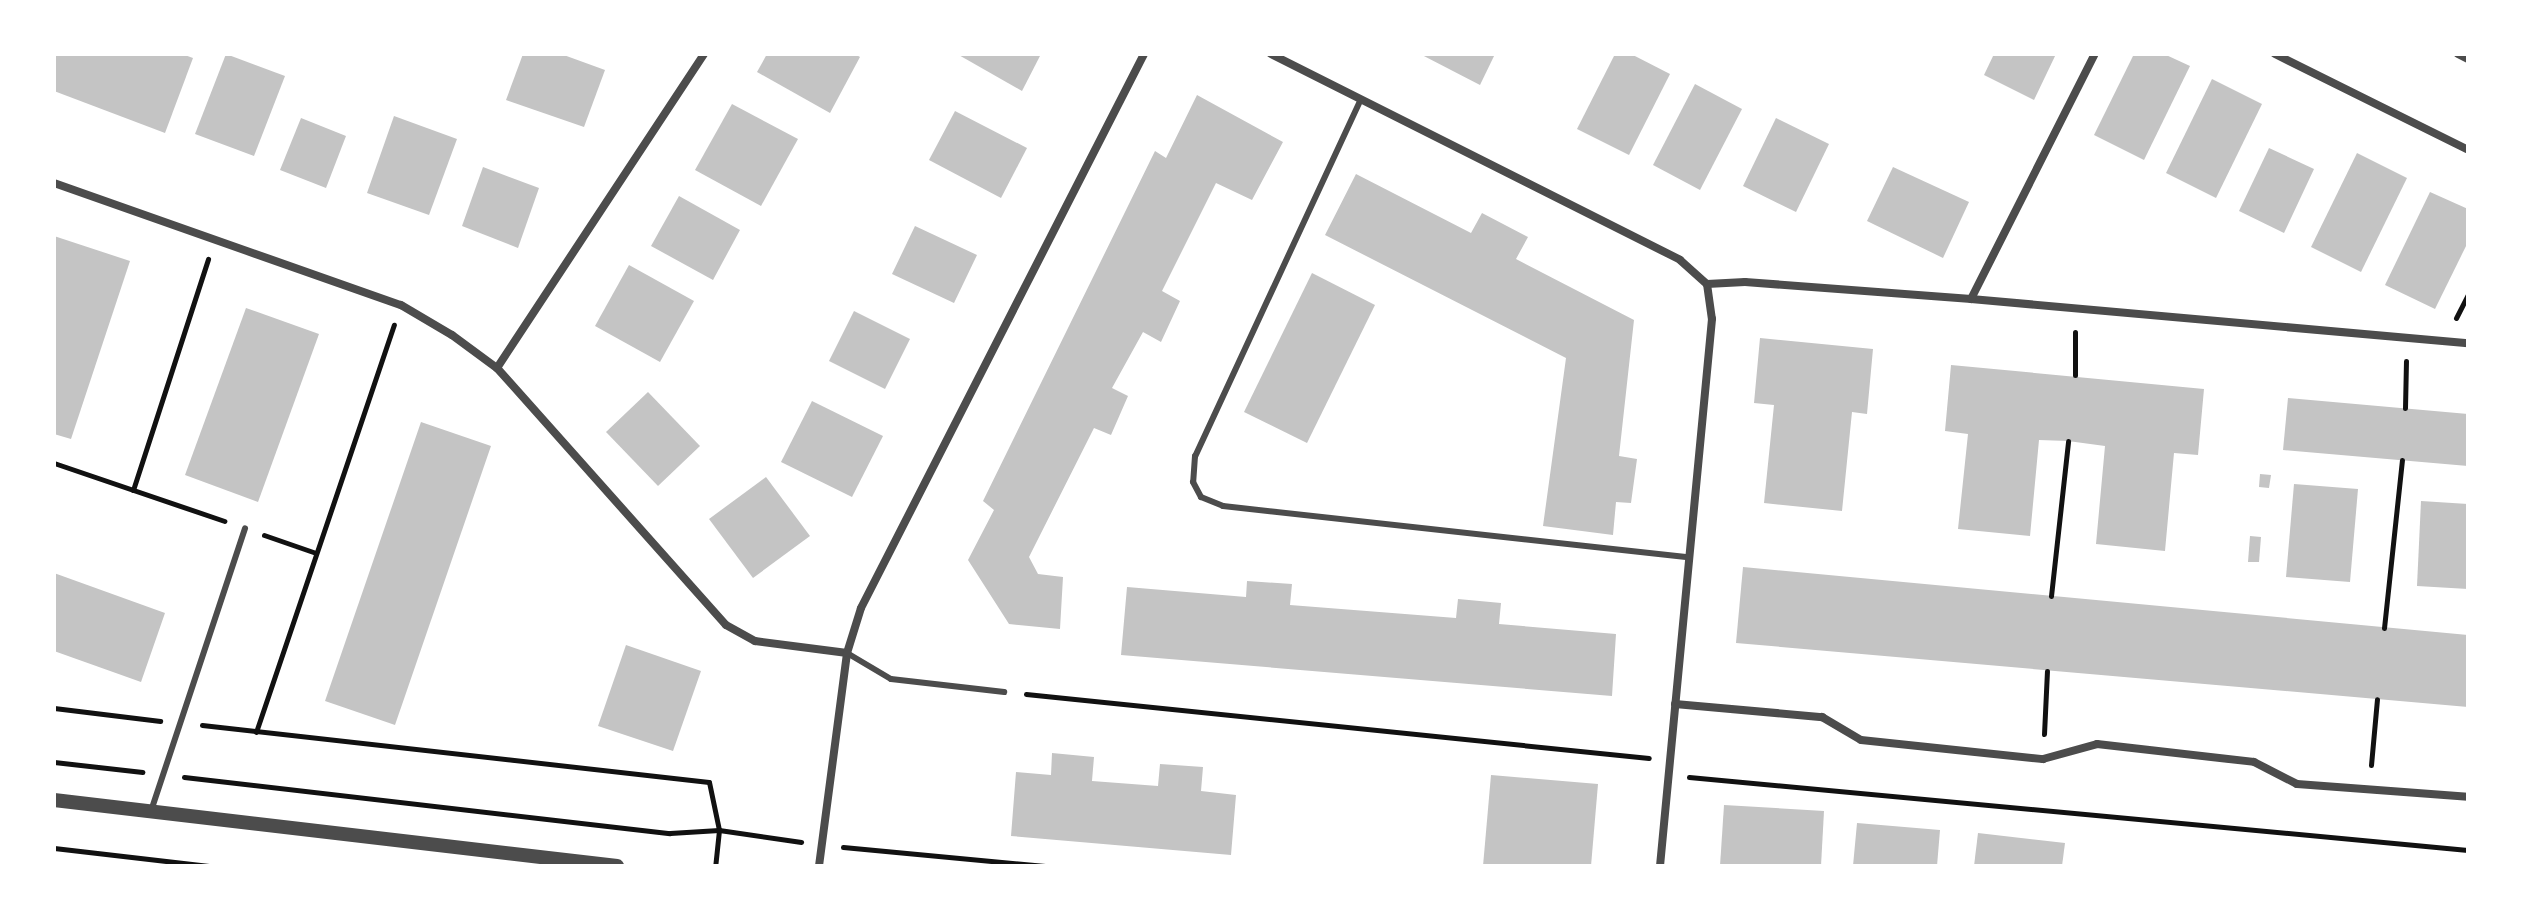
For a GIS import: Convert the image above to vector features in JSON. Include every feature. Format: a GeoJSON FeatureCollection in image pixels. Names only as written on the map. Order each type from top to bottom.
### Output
{"type":"FeatureCollection","features":[{"type":"Feature","properties":{"kind":"street"},"geometry":{"type":"LineString","coordinates":[[497,368],[704,54]]}},
{"type":"Feature","properties":{"kind":"street"},"geometry":{"type":"LineString","coordinates":[[819,866],[847,653],[861,608],[1144,54]]}},
{"type":"Feature","properties":{"kind":"street"},"geometry":{"type":"LineString","coordinates":[[1271,54],[1680,260],[1707,284],[1712,319],[1660,866]]}},
{"type":"Feature","properties":{"kind":"street"},"geometry":{"type":"LineString","coordinates":[[1971,299],[2095,54]]}},
{"type":"Feature","properties":{"kind":"street"},"geometry":{"type":"LineString","coordinates":[[2275,54],[2468,150]]}},
{"type":"Feature","properties":{"kind":"street"},"geometry":{"type":"LineString","coordinates":[[2458,54],[2468,59]]}},
{"type":"Feature","properties":{"kind":"street"},"geometry":{"type":"LineString","coordinates":[[54,183],[401,305],[452,335],[497,368],[726,625],[755,641],[847,653]]}},
{"type":"Feature","properties":{"kind":"street"},"geometry":{"type":"LineString","coordinates":[[1707,284],[1745,282],[1971,299],[2468,343]]}},
{"type":"Feature","properties":{"kind":"street"},"geometry":{"type":"LineString","coordinates":[[1675,704],[1822,717],[1861,740],[2043,759],[2097,744],[2254,762],[2297,784],[2468,797]]}},
{"type":"Feature","properties":{"kind":"street"},"geometry":{"type":"LineString","coordinates":[[54,800],[617,866]]}},
{"type":"Feature","properties":{"kind":"lane"},"geometry":{"type":"LineString","coordinates":[[1361,99],[1195,456],[1193,482],[1201,497],[1223,506],[1688,557]]}},
{"type":"Feature","properties":{"kind":"lane"},"geometry":{"type":"LineString","coordinates":[[151,811],[245,528]]}},
{"type":"Feature","properties":{"kind":"lane"},"geometry":{"type":"LineString","coordinates":[[847,653],[891,679],[1004,692]]}},
{"type":"Feature","properties":{"kind":"path"},"geometry":{"type":"LineString","coordinates":[[133,490],[214,240]]}},
{"type":"Feature","properties":{"kind":"path"},"geometry":{"type":"LineString","coordinates":[[256,732],[401,305]]}},
{"type":"Feature","properties":{"kind":"path"},"geometry":{"type":"LineString","coordinates":[[2075,375],[2076,308]]}},
{"type":"Feature","properties":{"kind":"path"},"geometry":{"type":"LineString","coordinates":[[2405,408],[2407,338]]}},
{"type":"Feature","properties":{"kind":"path"},"geometry":{"type":"LineString","coordinates":[[2051,596],[2068,441]]}},
{"type":"Feature","properties":{"kind":"path"},"geometry":{"type":"LineString","coordinates":[[2384,628],[2402,460]]}},
{"type":"Feature","properties":{"kind":"path"},"geometry":{"type":"LineString","coordinates":[[54,463],[316,553]]}},
{"type":"Feature","properties":{"kind":"path"},"geometry":{"type":"LineString","coordinates":[[2043,759],[2047,671]]}},
{"type":"Feature","properties":{"kind":"path"},"geometry":{"type":"LineString","coordinates":[[1004,692],[1670,760]]}},
{"type":"Feature","properties":{"kind":"path"},"geometry":{"type":"LineString","coordinates":[[2368,790],[2377,699]]}},
{"type":"Feature","properties":{"kind":"path"},"geometry":{"type":"LineString","coordinates":[[54,708],[709,782],[719,830],[715,866]]}},
{"type":"Feature","properties":{"kind":"path"},"geometry":{"type":"LineString","coordinates":[[54,762],[670,833],[719,830],[823,845],[1045,866]]}},
{"type":"Feature","properties":{"kind":"path"},"geometry":{"type":"LineString","coordinates":[[1669,775],[2468,850]]}},
{"type":"Feature","properties":{"kind":"path"},"geometry":{"type":"LineString","coordinates":[[54,848],[209,866]]}},
{"type":"Feature","properties":{"kind":"building"},"geometry":{"type":"Polygon","coordinates":[[[54,54],[182,54],[193,58],[165,133],[54,91],[54,54]]]}},
{"type":"Feature","properties":{"kind":"building"},"geometry":{"type":"Polygon","coordinates":[[[226,54],[285,76],[254,156],[195,134],[226,54]]]}},
{"type":"Feature","properties":{"kind":"building"},"geometry":{"type":"Polygon","coordinates":[[[523,54],[561,54],[605,70],[584,127],[506,100],[523,54]]]}},
{"type":"Feature","properties":{"kind":"building"},"geometry":{"type":"Polygon","coordinates":[[[767,54],[855,54],[860,57],[830,113],[757,72],[767,54]]]}},
{"type":"Feature","properties":{"kind":"building"},"geometry":{"type":"Polygon","coordinates":[[[957,54],[1041,54],[1022,91],[957,54]]]}},
{"type":"Feature","properties":{"kind":"building"},"geometry":{"type":"Polygon","coordinates":[[[1420,54],[1495,54],[1480,85],[1420,54]]]}},
{"type":"Feature","properties":{"kind":"building"},"geometry":{"type":"Polygon","coordinates":[[[1615,54],[1631,54],[1670,74],[1629,155],[1577,129],[1615,54]]]}},
{"type":"Feature","properties":{"kind":"building"},"geometry":{"type":"Polygon","coordinates":[[[1994,54],[2056,54],[2034,100],[1984,75],[1994,54]]]}},
{"type":"Feature","properties":{"kind":"building"},"geometry":{"type":"Polygon","coordinates":[[[2134,54],[2164,54],[2190,66],[2144,160],[2094,135],[2134,54]]]}},
{"type":"Feature","properties":{"kind":"building"},"geometry":{"type":"Polygon","coordinates":[[[2212,79],[2262,104],[2216,198],[2166,173],[2212,79]]]}},
{"type":"Feature","properties":{"kind":"building"},"geometry":{"type":"Polygon","coordinates":[[[1695,84],[1742,109],[1700,190],[1653,165],[1695,84]]]}},
{"type":"Feature","properties":{"kind":"building"},"geometry":{"type":"Polygon","coordinates":[[[1197,95],[1283,142],[1252,200],[1216,183],[1162,291],[1180,301],[1161,342],[1143,332],[1112,388],[1128,396],[1111,435],[1094,428],[1029,557],[1038,574],[1063,577],[1060,629],[1009,624],[968,560],[994,510],[983,501],[1155,151],[1166,158],[1197,95]]]}},
{"type":"Feature","properties":{"kind":"building"},"geometry":{"type":"Polygon","coordinates":[[[732,104],[798,139],[761,206],[695,170],[732,104]]]}},
{"type":"Feature","properties":{"kind":"building"},"geometry":{"type":"Polygon","coordinates":[[[955,111],[1027,148],[1001,198],[929,160],[955,111]]]}},
{"type":"Feature","properties":{"kind":"building"},"geometry":{"type":"Polygon","coordinates":[[[394,116],[457,139],[429,215],[367,193],[394,116]]]}},
{"type":"Feature","properties":{"kind":"building"},"geometry":{"type":"Polygon","coordinates":[[[301,118],[346,136],[326,188],[280,170],[301,118]]]}},
{"type":"Feature","properties":{"kind":"building"},"geometry":{"type":"Polygon","coordinates":[[[1776,118],[1829,144],[1796,212],[1743,186],[1776,118]]]}},
{"type":"Feature","properties":{"kind":"building"},"geometry":{"type":"Polygon","coordinates":[[[2269,148],[2314,169],[2284,233],[2239,211],[2269,148]]]}},
{"type":"Feature","properties":{"kind":"building"},"geometry":{"type":"Polygon","coordinates":[[[2357,153],[2407,178],[2361,272],[2311,247],[2357,153]]]}},
{"type":"Feature","properties":{"kind":"building"},"geometry":{"type":"Polygon","coordinates":[[[483,167],[539,188],[518,248],[462,226],[483,167]]]}},
{"type":"Feature","properties":{"kind":"building"},"geometry":{"type":"Polygon","coordinates":[[[1893,167],[1969,202],[1943,258],[1867,221],[1893,167]]]}},
{"type":"Feature","properties":{"kind":"building"},"geometry":{"type":"Polygon","coordinates":[[[1356,174],[1471,233],[1482,213],[1528,237],[1516,259],[1634,320],[1619,456],[1637,459],[1631,503],[1616,502],[1613,535],[1543,526],[1566,358],[1325,235],[1356,174]]]}},
{"type":"Feature","properties":{"kind":"building"},"geometry":{"type":"Polygon","coordinates":[[[2430,192],[2468,209],[2468,242],[2435,309],[2385,285],[2430,192]]]}},
{"type":"Feature","properties":{"kind":"building"},"geometry":{"type":"Polygon","coordinates":[[[679,196],[740,230],[713,280],[651,246],[679,196]]]}},
{"type":"Feature","properties":{"kind":"building"},"geometry":{"type":"Polygon","coordinates":[[[915,226],[977,255],[954,303],[892,274],[915,226]]]}},
{"type":"Feature","properties":{"kind":"building"},"geometry":{"type":"Polygon","coordinates":[[[54,236],[130,261],[71,439],[54,434],[54,236]]]}},
{"type":"Feature","properties":{"kind":"building"},"geometry":{"type":"Polygon","coordinates":[[[629,265],[694,301],[660,362],[595,326],[629,265]]]}},
{"type":"Feature","properties":{"kind":"building"},"geometry":{"type":"Polygon","coordinates":[[[1312,273],[1375,305],[1307,443],[1244,412],[1312,273]]]}},
{"type":"Feature","properties":{"kind":"building"},"geometry":{"type":"Polygon","coordinates":[[[246,308],[319,334],[258,502],[185,475],[246,308]]]}},
{"type":"Feature","properties":{"kind":"building"},"geometry":{"type":"Polygon","coordinates":[[[854,311],[910,339],[885,389],[829,361],[854,311]]]}},
{"type":"Feature","properties":{"kind":"building"},"geometry":{"type":"Polygon","coordinates":[[[1760,338],[1873,349],[1867,414],[1852,412],[1842,511],[1764,503],[1774,405],[1754,403],[1760,338]]]}},
{"type":"Feature","properties":{"kind":"building"},"geometry":{"type":"Polygon","coordinates":[[[1951,365],[2204,389],[2198,455],[2174,453],[2165,551],[2096,544],[2105,446],[2068,441],[2039,440],[2030,536],[1958,529],[1968,434],[1945,431],[1951,365]]]}},
{"type":"Feature","properties":{"kind":"building"},"geometry":{"type":"Polygon","coordinates":[[[648,392],[700,446],[658,486],[606,432],[648,392]]]}},
{"type":"Feature","properties":{"kind":"building"},"geometry":{"type":"Polygon","coordinates":[[[2288,398],[2468,414],[2468,466],[2283,450],[2288,398]]]}},
{"type":"Feature","properties":{"kind":"building"},"geometry":{"type":"Polygon","coordinates":[[[812,401],[883,436],[852,497],[781,462],[812,401]]]}},
{"type":"Feature","properties":{"kind":"building"},"geometry":{"type":"Polygon","coordinates":[[[421,422],[491,446],[395,725],[325,701],[421,422]]]}},
{"type":"Feature","properties":{"kind":"building"},"geometry":{"type":"Polygon","coordinates":[[[2260,474],[2271,475],[2269,488],[2259,487],[2260,474]]]}},
{"type":"Feature","properties":{"kind":"building"},"geometry":{"type":"Polygon","coordinates":[[[766,477],[810,536],[753,578],[709,519],[766,477]]]}},
{"type":"Feature","properties":{"kind":"building"},"geometry":{"type":"Polygon","coordinates":[[[2294,484],[2358,489],[2350,582],[2286,577],[2294,484]]]}},
{"type":"Feature","properties":{"kind":"building"},"geometry":{"type":"Polygon","coordinates":[[[2421,501],[2468,504],[2468,589],[2417,586],[2421,501]]]}},
{"type":"Feature","properties":{"kind":"building"},"geometry":{"type":"Polygon","coordinates":[[[2250,536],[2261,537],[2259,562],[2248,562],[2250,536]]]}},
{"type":"Feature","properties":{"kind":"building"},"geometry":{"type":"Polygon","coordinates":[[[1743,567],[2468,635],[2468,707],[1736,643],[1743,567]]]}},
{"type":"Feature","properties":{"kind":"building"},"geometry":{"type":"Polygon","coordinates":[[[54,573],[165,613],[141,682],[54,651],[54,573]]]}},
{"type":"Feature","properties":{"kind":"building"},"geometry":{"type":"Polygon","coordinates":[[[1247,581],[1292,584],[1290,605],[1456,618],[1458,599],[1501,603],[1499,624],[1616,634],[1612,696],[1121,655],[1127,587],[1246,597],[1247,581]]]}},
{"type":"Feature","properties":{"kind":"building"},"geometry":{"type":"Polygon","coordinates":[[[626,645],[701,671],[673,751],[598,726],[626,645]]]}},
{"type":"Feature","properties":{"kind":"building"},"geometry":{"type":"Polygon","coordinates":[[[1052,753],[1094,757],[1092,781],[1158,786],[1160,764],[1203,767],[1201,791],[1236,795],[1231,855],[1011,836],[1016,772],[1051,775],[1052,753]]]}},
{"type":"Feature","properties":{"kind":"building"},"geometry":{"type":"Polygon","coordinates":[[[1491,775],[1598,784],[1591,866],[1483,866],[1491,775]]]}},
{"type":"Feature","properties":{"kind":"building"},"geometry":{"type":"Polygon","coordinates":[[[1724,805],[1824,811],[1821,866],[1720,866],[1724,805]]]}},
{"type":"Feature","properties":{"kind":"building"},"geometry":{"type":"Polygon","coordinates":[[[1857,823],[1940,830],[1937,866],[1853,866],[1857,823]]]}},
{"type":"Feature","properties":{"kind":"building"},"geometry":{"type":"Polygon","coordinates":[[[1978,833],[2065,843],[2062,866],[1974,866],[1978,833]]]}}]}
